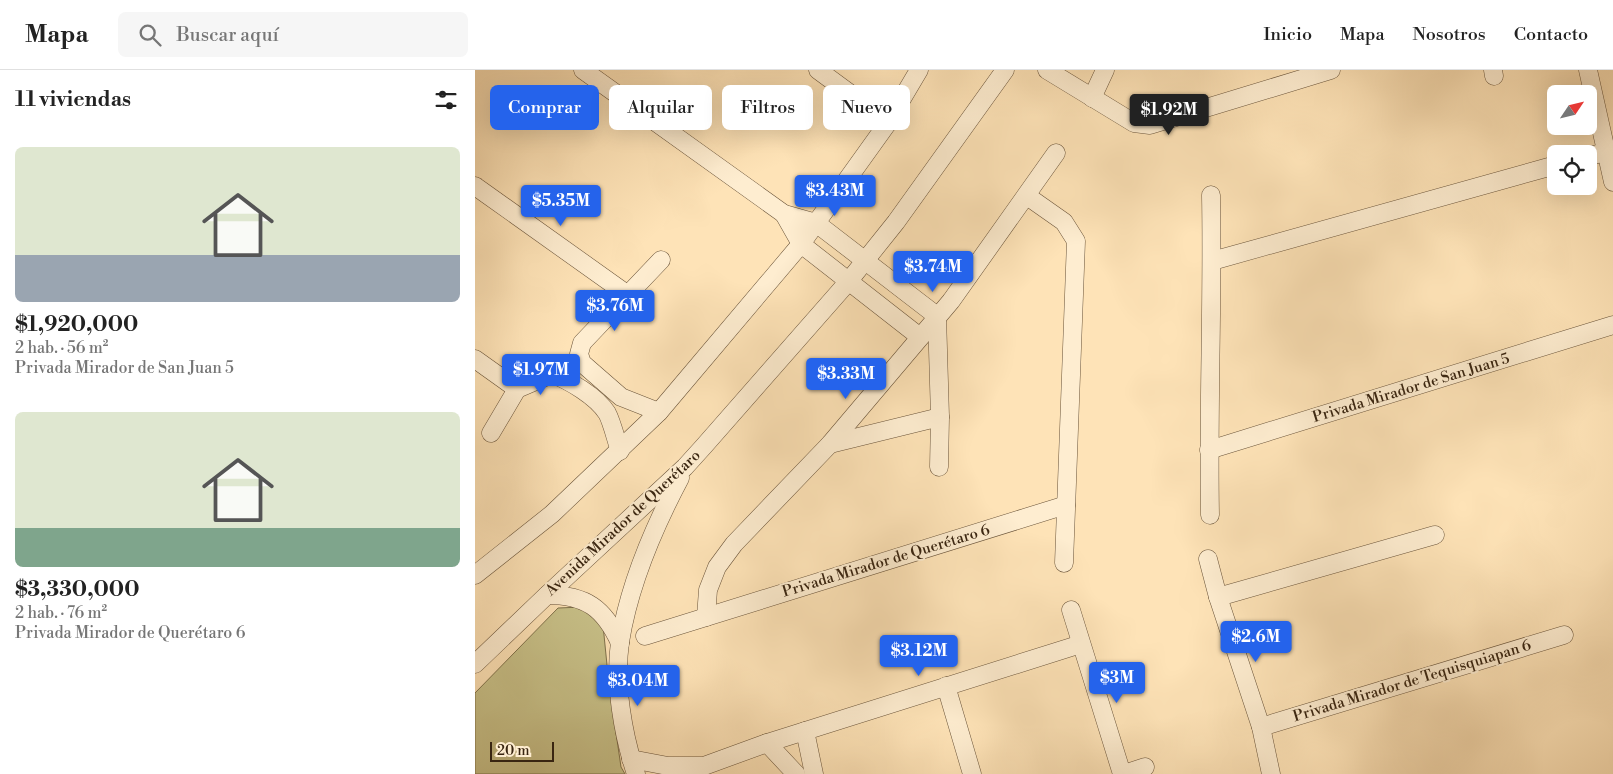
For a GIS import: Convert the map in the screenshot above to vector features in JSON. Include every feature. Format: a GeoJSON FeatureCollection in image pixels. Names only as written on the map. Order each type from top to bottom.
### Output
{"type":"FeatureCollection","features":[{"type":"Feature","properties":{"kind":"street"},"geometry":{"type":"LineString","coordinates":[[583,70],[784,214],[816,223],[937,316]]}},
{"type":"Feature","properties":{"kind":"street"},"geometry":{"type":"LineString","coordinates":[[818,70],[838,85]]}},
{"type":"Feature","properties":{"kind":"street"},"geometry":{"type":"LineString","coordinates":[[910,85],[919,70]]}},
{"type":"Feature","properties":{"kind":"street","name":"Avenida Mirador de Querétaro"},"geometry":{"type":"LineString","coordinates":[[475,664],[685,467],[848,282],[896,222],[1005,70]]}},
{"type":"Feature","properties":{"kind":"street"},"geometry":{"type":"LineString","coordinates":[[1047,70],[1133,123],[1149,125],[1331,70]]}},
{"type":"Feature","properties":{"kind":"street"},"geometry":{"type":"LineString","coordinates":[[1092,98],[1105,70]]}},
{"type":"Feature","properties":{"kind":"street"},"geometry":{"type":"LineString","coordinates":[[1589,70],[1613,182]]}},
{"type":"Feature","properties":{"kind":"street"},"geometry":{"type":"LineString","coordinates":[[475,575],[552,514],[659,412],[801,244],[883,130]]}},
{"type":"Feature","properties":{"kind":"street"},"geometry":{"type":"LineString","coordinates":[[1597,154],[1606,152]]}},
{"type":"Feature","properties":{"kind":"street"},"geometry":{"type":"LineString","coordinates":[[706,617],[708,590],[717,567],[734,544],[830,444],[951,301],[1056,153]]}},
{"type":"Feature","properties":{"kind":"street"},"geometry":{"type":"LineString","coordinates":[[1213,261],[1547,168]]}},
{"type":"Feature","properties":{"kind":"street"},"geometry":{"type":"LineString","coordinates":[[475,186],[627,295]]}},
{"type":"Feature","properties":{"kind":"street"},"geometry":{"type":"LineString","coordinates":[[1210,515],[1209,450],[1213,261],[1211,195]]}},
{"type":"Feature","properties":{"kind":"street"},"geometry":{"type":"LineString","coordinates":[[1027,196],[1064,222],[1076,241],[1065,563]]}},
{"type":"Feature","properties":{"kind":"street"},"geometry":{"type":"LineString","coordinates":[[784,214],[801,244],[920,337]]}},
{"type":"Feature","properties":{"kind":"street"},"geometry":{"type":"LineString","coordinates":[[659,412],[621,397],[583,363],[579,354],[582,343],[661,260]]}},
{"type":"Feature","properties":{"kind":"street"},"geometry":{"type":"LineString","coordinates":[[937,316],[940,417],[939,467]]}},
{"type":"Feature","properties":{"kind":"street","name":"Privada Mirador de San Juan 5"},"geometry":{"type":"LineString","coordinates":[[1209,450],[1613,325]]}},
{"type":"Feature","properties":{"kind":"street"},"geometry":{"type":"LineString","coordinates":[[475,359],[517,389]]}},
{"type":"Feature","properties":{"kind":"street"},"geometry":{"type":"LineString","coordinates":[[491,433],[517,389],[552,374],[564,378],[586,392],[607,413],[620,451]]}},
{"type":"Feature","properties":{"kind":"street"},"geometry":{"type":"LineString","coordinates":[[607,413],[621,397]]}},
{"type":"Feature","properties":{"kind":"street"},"geometry":{"type":"LineString","coordinates":[[830,444],[940,417]]}},
{"type":"Feature","properties":{"kind":"street"},"geometry":{"type":"LineString","coordinates":[[685,467],[668,500],[639,570],[620,643],[619,682],[623,721],[634,767],[668,766],[701,770],[767,743],[1081,644]]}},
{"type":"Feature","properties":{"kind":"street","name":"Privada Mirador de Querétaro 6"},"geometry":{"type":"LineString","coordinates":[[645,636],[1066,505]]}},
{"type":"Feature","properties":{"kind":"street"},"geometry":{"type":"LineString","coordinates":[[1217,597],[1435,535]]}},
{"type":"Feature","properties":{"kind":"street"},"geometry":{"type":"LineString","coordinates":[[1209,559],[1217,597],[1261,727],[1271,774]]}},
{"type":"Feature","properties":{"kind":"street"},"geometry":{"type":"LineString","coordinates":[[547,595],[565,595],[584,600],[600,611],[612,626],[620,643]]}},
{"type":"Feature","properties":{"kind":"street"},"geometry":{"type":"LineString","coordinates":[[1071,610],[1123,774],[1145,767]]}},
{"type":"Feature","properties":{"kind":"street","name":"Privada Mirador de Tequisquiapan 6"},"geometry":{"type":"LineString","coordinates":[[1261,727],[1564,635]]}},
{"type":"Feature","properties":{"kind":"street"},"geometry":{"type":"LineString","coordinates":[[946,686],[972,774]]}},
{"type":"Feature","properties":{"kind":"street"},"geometry":{"type":"LineString","coordinates":[[805,731],[815,774]]}},
{"type":"Feature","properties":{"kind":"street"},"geometry":{"type":"LineString","coordinates":[[767,743],[796,774]]}},
{"type":"Feature","properties":{"kind":"shaded area"},"geometry":{"type":"Polygon","coordinates":[[[583,607],[603,625],[609,685],[621,767],[625,774],[475,774],[475,693],[558,608],[583,607]]]}}]}
